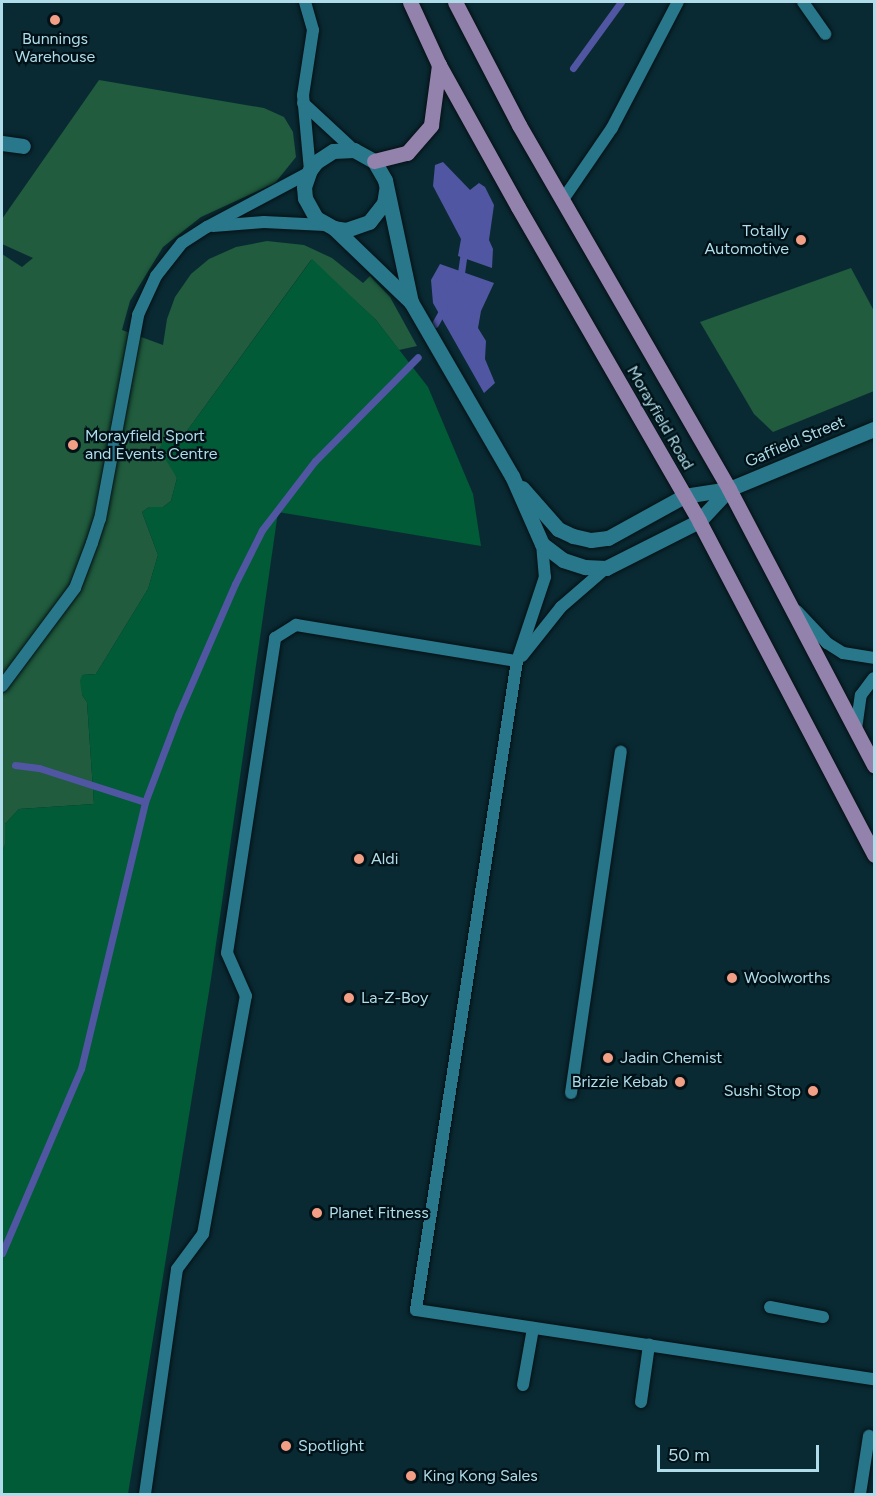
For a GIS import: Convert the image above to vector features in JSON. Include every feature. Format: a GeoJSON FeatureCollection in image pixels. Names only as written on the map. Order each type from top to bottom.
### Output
{"type":"FeatureCollection","features":[{"type":"Feature","properties":{"kind":"main road","name":"Morayfield Road"},"geometry":{"type":"LineString","coordinates":[[410,2],[439,65],[699,521],[874,855]]}},
{"type":"Feature","properties":{"kind":"main road","name":"Morayfield Road"},"geometry":{"type":"LineString","coordinates":[[455,2],[562,201],[729,489],[874,765]]}},
{"type":"Feature","properties":{"kind":"main road"},"geometry":{"type":"LineString","coordinates":[[374,161],[407,153],[431,124],[439,65]]}},
{"type":"Feature","properties":{"kind":"street"},"geometry":{"type":"LineString","coordinates":[[2,143],[23,146]]}},
{"type":"Feature","properties":{"kind":"street"},"geometry":{"type":"LineString","coordinates":[[411,302],[383,174],[374,161],[354,150],[333,151],[316,162],[309,171],[304,187],[305,198],[316,218],[330,227],[411,302],[512,476],[542,544],[563,560],[585,567],[606,568],[699,521],[729,489]]}},
{"type":"Feature","properties":{"kind":"street"},"geometry":{"type":"LineString","coordinates":[[330,227],[358,228],[369,222],[378,213],[386,191]]}},
{"type":"Feature","properties":{"kind":"street","name":"Gaffield Street"},"geometry":{"type":"LineString","coordinates":[[729,489],[874,429]]}},
{"type":"Feature","properties":{"kind":"street"},"geometry":{"type":"LineString","coordinates":[[512,476],[558,529],[573,536],[591,540],[608,538],[684,496],[729,489]]}},
{"type":"Feature","properties":{"kind":"lane"},"geometry":{"type":"LineString","coordinates":[[2,686],[75,588],[92,543],[100,519],[138,315],[146,293],[170,255],[182,243],[309,171],[303,103],[313,30],[305,2]]}},
{"type":"Feature","properties":{"kind":"lane"},"geometry":{"type":"LineString","coordinates":[[562,201],[612,128],[678,2]]}},
{"type":"Feature","properties":{"kind":"lane"},"geometry":{"type":"LineString","coordinates":[[803,2],[825,34]]}},
{"type":"Feature","properties":{"kind":"lane"},"geometry":{"type":"LineString","coordinates":[[303,103],[354,150]]}},
{"type":"Feature","properties":{"kind":"lane"},"geometry":{"type":"LineString","coordinates":[[207,227],[264,222],[330,227]]}},
{"type":"Feature","properties":{"kind":"lane"},"geometry":{"type":"LineString","coordinates":[[542,544],[545,578],[518,661],[416,1310],[874,1379]]}},
{"type":"Feature","properties":{"kind":"lane"},"geometry":{"type":"LineString","coordinates":[[518,661],[561,607],[606,568]]}},
{"type":"Feature","properties":{"kind":"lane"},"geometry":{"type":"LineString","coordinates":[[790,604],[826,642],[843,652],[874,658]]}},
{"type":"Feature","properties":{"kind":"lane"},"geometry":{"type":"LineString","coordinates":[[145,1494],[177,1269],[202,1234],[246,996],[227,953],[275,638],[296,625],[518,661]]}},
{"type":"Feature","properties":{"kind":"lane"},"geometry":{"type":"LineString","coordinates":[[855,729],[861,695],[874,678]]}},
{"type":"Feature","properties":{"kind":"lane"},"geometry":{"type":"LineString","coordinates":[[571,1093],[621,752]]}},
{"type":"Feature","properties":{"kind":"lane"},"geometry":{"type":"LineString","coordinates":[[770,1307],[823,1317]]}},
{"type":"Feature","properties":{"kind":"lane"},"geometry":{"type":"LineString","coordinates":[[523,1385],[533,1328]]}},
{"type":"Feature","properties":{"kind":"lane"},"geometry":{"type":"LineString","coordinates":[[641,1402],[649,1345]]}},
{"type":"Feature","properties":{"kind":"lane"},"geometry":{"type":"LineString","coordinates":[[860,1494],[869,1436]]}},
{"type":"Feature","properties":{"kind":"green space"},"geometry":{"type":"Polygon","coordinates":[[[99,80],[264,108],[284,117],[293,132],[296,157],[275,183],[201,217],[163,247],[130,301],[122,330],[163,345],[167,319],[175,297],[191,274],[209,259],[236,247],[267,241],[304,245],[332,258],[363,283],[370,276],[390,297],[417,346],[399,350],[376,320],[311,260],[187,431],[163,441],[166,456],[177,478],[171,501],[163,507],[149,507],[142,512],[158,555],[148,589],[96,674],[82,675],[82,695],[87,702],[94,804],[19,809],[5,824],[5,845],[2,851],[2,254],[22,267],[33,258],[2,244],[2,219],[99,80]]]}},
{"type":"Feature","properties":{"kind":"green space"},"geometry":{"type":"Polygon","coordinates":[[[312,259],[376,320],[428,387],[473,494],[481,546],[278,512],[211,979],[128,1494],[2,1494],[2,851],[5,844],[5,824],[19,809],[94,804],[87,702],[82,695],[80,681],[82,675],[96,674],[148,589],[158,555],[142,512],[149,507],[163,507],[171,501],[177,478],[159,449],[163,441],[187,431],[312,259]]]}},
{"type":"Feature","properties":{"kind":"green space"},"geometry":{"type":"Polygon","coordinates":[[[851,268],[874,311],[874,391],[773,432],[754,414],[700,322],[851,268]]]}},
{"type":"Feature","properties":{"kind":"shaded area"},"geometry":{"type":"Polygon","coordinates":[[[443,162],[470,190],[479,183],[485,187],[494,205],[489,240],[493,249],[492,268],[458,256],[461,239],[433,186],[435,165],[443,162]]]}},
{"type":"Feature","properties":{"kind":"shaded area"},"geometry":{"type":"Polygon","coordinates":[[[440,264],[494,283],[481,311],[478,328],[486,341],[485,359],[495,383],[484,393],[433,303],[431,280],[440,264]]]}},
{"type":"Feature","properties":{"kind":"waterway"},"geometry":{"type":"LineString","coordinates":[[573,68],[621,2]]}},
{"type":"Feature","properties":{"kind":"waterway"},"geometry":{"type":"LineString","coordinates":[[460,280],[464,250]]}},
{"type":"Feature","properties":{"kind":"waterway"},"geometry":{"type":"LineString","coordinates":[[435,324],[444,308]]}},
{"type":"Feature","properties":{"kind":"waterway"},"geometry":{"type":"LineString","coordinates":[[2,1253],[81,1069],[145,802],[178,715],[235,584],[262,530],[315,461],[418,357]]}},
{"type":"Feature","properties":{"kind":"waterway"},"geometry":{"type":"LineString","coordinates":[[15,765],[39,768],[145,802]]}},
{"type":"Feature","properties":{"kind":"place","name":"Bunnings Warehouse"},"geometry":{"type":"Point","coordinates":[55,20]}},
{"type":"Feature","properties":{"kind":"place","name":"Totally Automotive"},"geometry":{"type":"Point","coordinates":[801,240]}},
{"type":"Feature","properties":{"kind":"place","name":"Morayfield Sport and Events Centre"},"geometry":{"type":"Point","coordinates":[73,445]}},
{"type":"Feature","properties":{"kind":"place","name":"Aldi"},"geometry":{"type":"Point","coordinates":[359,859]}},
{"type":"Feature","properties":{"kind":"place","name":"Woolworths"},"geometry":{"type":"Point","coordinates":[732,978]}},
{"type":"Feature","properties":{"kind":"place","name":"La-Z-Boy"},"geometry":{"type":"Point","coordinates":[349,998]}},
{"type":"Feature","properties":{"kind":"place","name":"Jadin Chemist"},"geometry":{"type":"Point","coordinates":[608,1058]}},
{"type":"Feature","properties":{"kind":"place","name":"Brizzie Kebab"},"geometry":{"type":"Point","coordinates":[680,1082]}},
{"type":"Feature","properties":{"kind":"place","name":"Sushi Stop"},"geometry":{"type":"Point","coordinates":[813,1091]}},
{"type":"Feature","properties":{"kind":"place","name":"Planet Fitness"},"geometry":{"type":"Point","coordinates":[317,1213]}},
{"type":"Feature","properties":{"kind":"place","name":"Spotlight"},"geometry":{"type":"Point","coordinates":[286,1446]}},
{"type":"Feature","properties":{"kind":"place","name":"King Kong Sales"},"geometry":{"type":"Point","coordinates":[411,1476]}}]}
